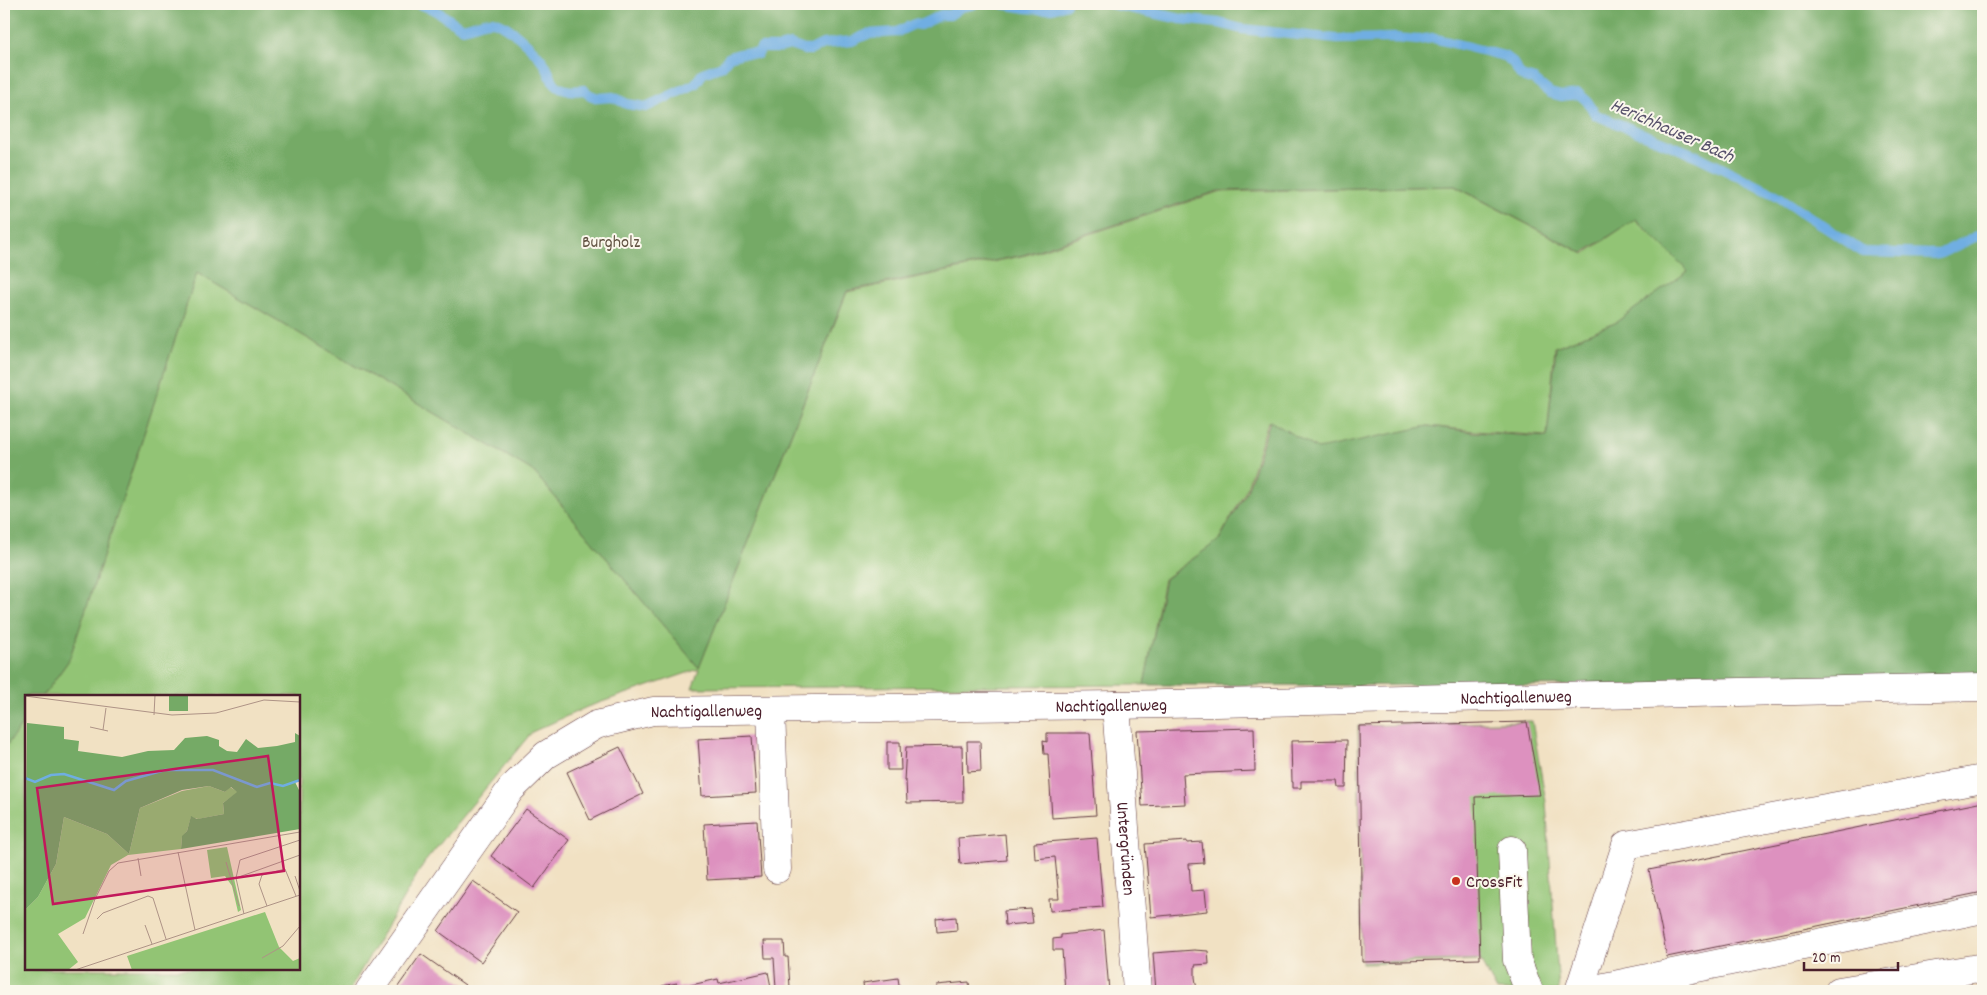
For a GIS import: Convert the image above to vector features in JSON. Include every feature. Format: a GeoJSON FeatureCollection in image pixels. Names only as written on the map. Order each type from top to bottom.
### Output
{"type":"FeatureCollection","features":[{"type":"Feature","properties":{"kind":"street","name":"Nachtigallenweg"},"geometry":{"type":"LineString","coordinates":[[369,991],[511,789],[546,755],[596,725],[653,711],[771,711],[1116,705],[1983,687]]}},
{"type":"Feature","properties":{"kind":"street","name":"Untergründen"},"geometry":{"type":"LineString","coordinates":[[1116,705],[1137,991]]}},
{"type":"Feature","properties":{"kind":"street"},"geometry":{"type":"LineString","coordinates":[[771,711],[777,870]]}},
{"type":"Feature","properties":{"kind":"street"},"geometry":{"type":"LineString","coordinates":[[1578,991],[1626,844],[1983,779]]}},
{"type":"Feature","properties":{"kind":"street"},"geometry":{"type":"LineString","coordinates":[[1512,850],[1517,960],[1529,991]]}},
{"type":"Feature","properties":{"kind":"street"},"geometry":{"type":"LineString","coordinates":[[1585,991],[1983,909]]}},
{"type":"Feature","properties":{"kind":"street"},"geometry":{"type":"LineString","coordinates":[[1839,991],[1978,968],[1983,971]]}},
{"type":"Feature","properties":{"kind":"green space","name":"Burgholz"},"geometry":{"type":"Polygon","coordinates":[[[4,4],[1983,4],[1983,677],[1689,686],[1144,685],[1165,579],[1219,540],[1247,491],[1270,421],[1318,449],[1428,426],[1473,432],[1547,437],[1556,347],[1615,323],[1688,271],[1636,219],[1583,253],[1455,186],[1218,191],[1023,255],[847,291],[699,668],[533,471],[197,273],[69,660],[44,695],[25,695],[25,720],[4,749],[4,4]]]}},
{"type":"Feature","properties":{"kind":"green space"},"geometry":{"type":"Polygon","coordinates":[[[1454,186],[1584,254],[1635,219],[1689,271],[1615,323],[1555,347],[1547,436],[1428,426],[1320,450],[1268,422],[1246,490],[1218,541],[1164,579],[1144,685],[692,688],[699,669],[587,707],[532,732],[424,863],[349,991],[4,991],[4,749],[25,720],[25,970],[300,970],[300,695],[44,695],[69,660],[197,273],[533,471],[699,668],[847,292],[1026,255],[1218,192],[1454,186]]]}},
{"type":"Feature","properties":{"kind":"green space","name":"CrossFit"},"geometry":{"type":"Polygon","coordinates":[[[1532,721],[1546,802],[1559,991],[1497,991],[1480,960],[1362,964],[1358,726],[1532,721]]]}},
{"type":"Feature","properties":{"kind":"building","name":"CrossFit"},"geometry":{"type":"Polygon","coordinates":[[[1527,722],[1540,795],[1475,797],[1480,959],[1362,962],[1359,726],[1527,722]]]}},
{"type":"Feature","properties":{"kind":"building"},"geometry":{"type":"Polygon","coordinates":[[[1254,728],[1255,771],[1183,774],[1185,804],[1142,806],[1137,731],[1254,728]]]}},
{"type":"Feature","properties":{"kind":"building"},"geometry":{"type":"Polygon","coordinates":[[[1047,733],[1090,733],[1096,815],[1052,818],[1048,754],[1044,754],[1043,741],[1047,742],[1047,733]]]}},
{"type":"Feature","properties":{"kind":"building"},"geometry":{"type":"Polygon","coordinates":[[[752,736],[756,793],[702,796],[698,739],[752,736]]]}},
{"type":"Feature","properties":{"kind":"building"},"geometry":{"type":"Polygon","coordinates":[[[1347,740],[1346,788],[1339,788],[1338,781],[1301,781],[1301,788],[1293,788],[1291,741],[1347,740]]]}},
{"type":"Feature","properties":{"kind":"building"},"geometry":{"type":"Polygon","coordinates":[[[967,741],[980,741],[981,771],[968,772],[967,741]]]}},
{"type":"Feature","properties":{"kind":"building"},"geometry":{"type":"Polygon","coordinates":[[[887,742],[900,742],[901,770],[887,770],[887,742]]]}},
{"type":"Feature","properties":{"kind":"building"},"geometry":{"type":"Polygon","coordinates":[[[962,746],[963,802],[907,803],[906,781],[904,781],[906,747],[962,746]]]}},
{"type":"Feature","properties":{"kind":"building"},"geometry":{"type":"Polygon","coordinates":[[[620,747],[643,794],[590,820],[567,772],[620,747]]]}},
{"type":"Feature","properties":{"kind":"building"},"geometry":{"type":"Polygon","coordinates":[[[1983,802],[1983,892],[1667,957],[1649,870],[1983,802]]]}},
{"type":"Feature","properties":{"kind":"building"},"geometry":{"type":"Polygon","coordinates":[[[526,809],[569,840],[534,888],[491,856],[526,809]]]}},
{"type":"Feature","properties":{"kind":"building"},"geometry":{"type":"Polygon","coordinates":[[[757,821],[761,877],[707,880],[704,824],[757,821]]]}},
{"type":"Feature","properties":{"kind":"building"},"geometry":{"type":"Polygon","coordinates":[[[1005,834],[1007,860],[960,864],[958,838],[1005,834]]]}},
{"type":"Feature","properties":{"kind":"building"},"geometry":{"type":"Polygon","coordinates":[[[1097,838],[1103,907],[1050,911],[1049,899],[1059,899],[1055,857],[1035,859],[1034,843],[1097,838]]]}},
{"type":"Feature","properties":{"kind":"building"},"geometry":{"type":"Polygon","coordinates":[[[1187,841],[1187,843],[1202,842],[1204,863],[1189,864],[1191,891],[1205,890],[1207,911],[1151,917],[1145,844],[1187,841]]]}},
{"type":"Feature","properties":{"kind":"building"},"geometry":{"type":"Polygon","coordinates":[[[473,881],[517,912],[481,962],[438,931],[473,881]]]}},
{"type":"Feature","properties":{"kind":"building"},"geometry":{"type":"Polygon","coordinates":[[[1031,909],[1033,923],[1005,925],[1004,911],[1031,909]]]}},
{"type":"Feature","properties":{"kind":"building"},"geometry":{"type":"Polygon","coordinates":[[[956,917],[957,930],[937,932],[936,919],[956,917]]]}},
{"type":"Feature","properties":{"kind":"building"},"geometry":{"type":"Polygon","coordinates":[[[1104,930],[1109,991],[1065,991],[1062,950],[1053,950],[1053,939],[1061,938],[1061,935],[1104,930]]]}},
{"type":"Feature","properties":{"kind":"building"},"geometry":{"type":"Polygon","coordinates":[[[764,941],[784,941],[785,957],[788,957],[790,987],[776,988],[774,958],[765,958],[764,941]]]}},
{"type":"Feature","properties":{"kind":"building"},"geometry":{"type":"Polygon","coordinates":[[[1194,950],[1208,951],[1209,964],[1195,965],[1197,990],[1211,988],[1211,991],[1156,991],[1153,953],[1194,950]]]}},
{"type":"Feature","properties":{"kind":"building"},"geometry":{"type":"Polygon","coordinates":[[[421,954],[465,985],[460,991],[395,991],[421,954]]]}},
{"type":"Feature","properties":{"kind":"building"},"geometry":{"type":"Polygon","coordinates":[[[768,972],[770,991],[652,991],[662,988],[662,986],[677,983],[678,988],[718,979],[719,983],[768,972]]]}},
{"type":"Feature","properties":{"kind":"building"},"geometry":{"type":"Polygon","coordinates":[[[898,978],[900,991],[864,991],[863,983],[898,978]]]}},
{"type":"Feature","properties":{"kind":"building"},"geometry":{"type":"Polygon","coordinates":[[[969,982],[970,991],[936,991],[936,985],[969,982]]]}},
{"type":"Feature","properties":{"kind":"waterway","name":"Herichhauser Bach"},"geometry":{"type":"LineString","coordinates":[[418,4],[433,9],[462,28],[491,21],[504,26],[520,38],[544,63],[553,82],[558,87],[572,91],[584,90],[598,98],[613,97],[627,104],[646,107],[695,84],[703,73],[722,66],[729,57],[743,53],[758,54],[761,48],[779,48],[790,45],[804,50],[811,50],[823,44],[852,41],[868,34],[897,32],[914,24],[920,25],[941,15],[950,15],[961,7],[975,4]]}},
{"type":"Feature","properties":{"kind":"waterway","name":"Herichhauser Bach"},"geometry":{"type":"LineString","coordinates":[[1002,4],[1042,9],[1066,4]]}},
{"type":"Feature","properties":{"kind":"waterway","name":"Herichhauser Bach"},"geometry":{"type":"LineString","coordinates":[[1111,4],[1181,19],[1219,23],[1242,29],[1337,39],[1396,38],[1417,40],[1433,38],[1504,56],[1513,63],[1521,76],[1534,80],[1550,93],[1561,96],[1579,94],[1587,101],[1596,115],[1697,156],[1776,195],[1863,252],[1939,254],[1977,236],[1983,238]]}},
{"type":"Feature","properties":{"kind":"place","name":"CrossFit"},"geometry":{"type":"Point","coordinates":[1456,881]}}]}
